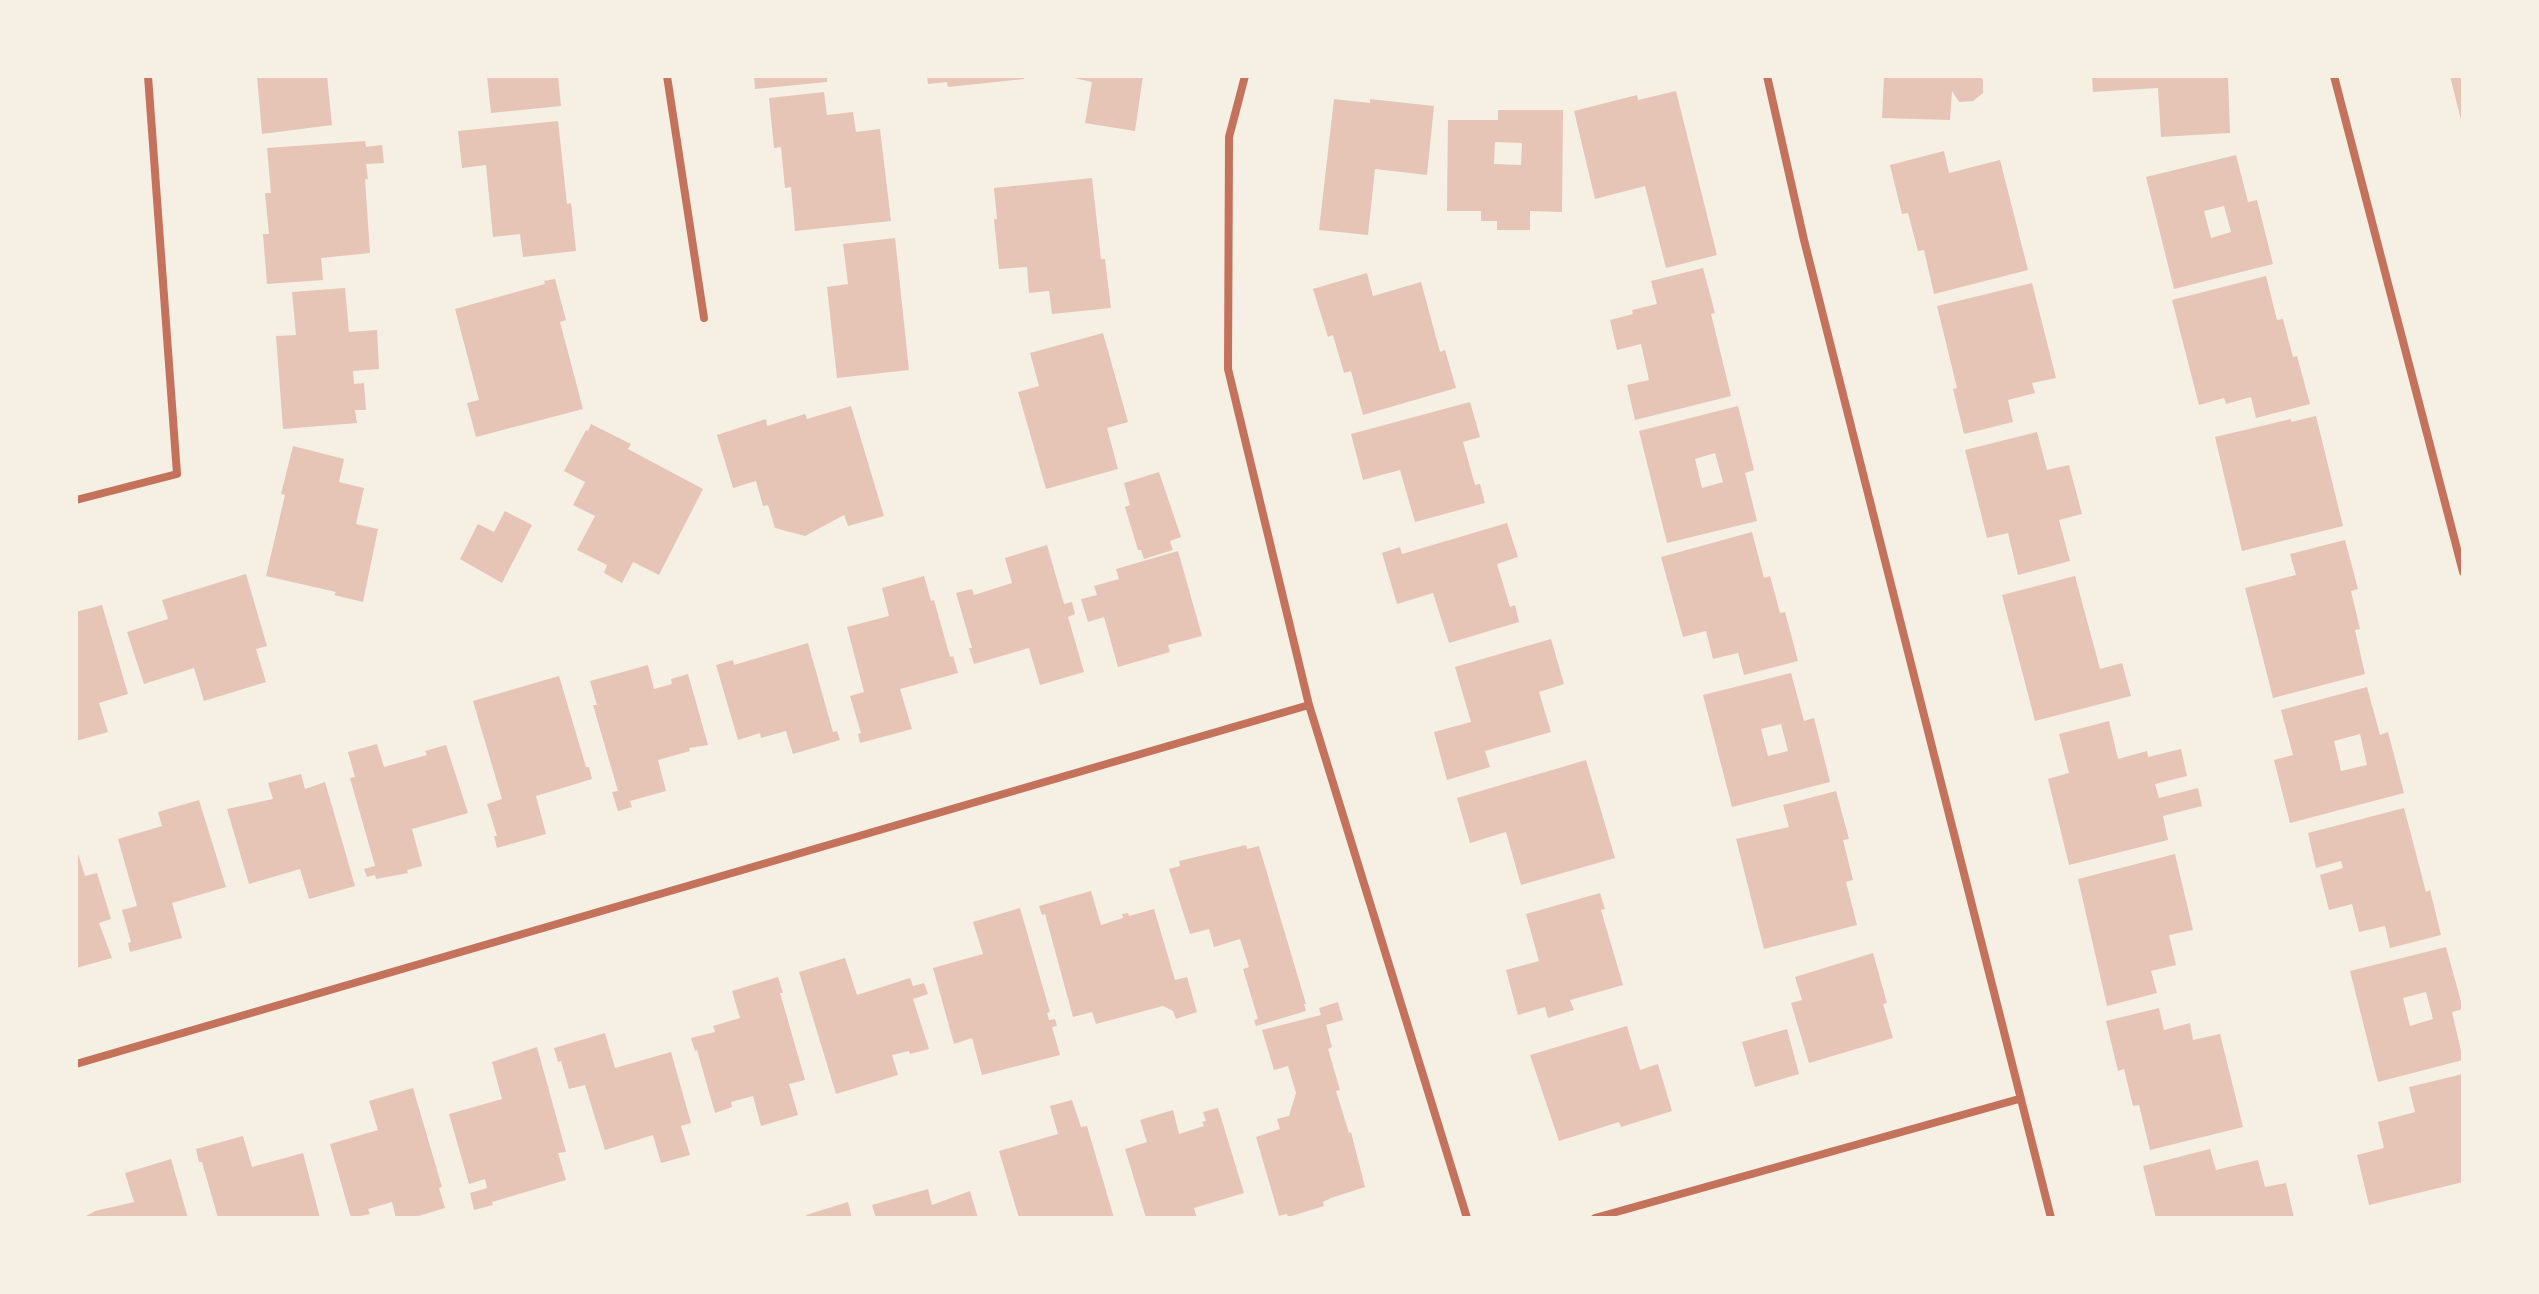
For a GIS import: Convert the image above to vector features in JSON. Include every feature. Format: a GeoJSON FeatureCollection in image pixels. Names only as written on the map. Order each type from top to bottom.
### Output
{"type":"FeatureCollection","features":[{"type":"Feature","properties":{"kind":"street"},"geometry":{"type":"LineString","coordinates":[[76,500],[177,474],[148,76]]}},
{"type":"Feature","properties":{"kind":"street"},"geometry":{"type":"LineString","coordinates":[[667,76],[704,318]]}},
{"type":"Feature","properties":{"kind":"street"},"geometry":{"type":"LineString","coordinates":[[1245,76],[1229,137],[1228,369],[1309,705],[1467,1218]]}},
{"type":"Feature","properties":{"kind":"street"},"geometry":{"type":"LineString","coordinates":[[1767,76],[1804,240],[2051,1218]]}},
{"type":"Feature","properties":{"kind":"street"},"geometry":{"type":"LineString","coordinates":[[2334,76],[2463,572]]}},
{"type":"Feature","properties":{"kind":"street"},"geometry":{"type":"LineString","coordinates":[[76,1064],[1309,705]]}},
{"type":"Feature","properties":{"kind":"street"},"geometry":{"type":"LineString","coordinates":[[1595,1218],[2019,1099]]}},
{"type":"Feature","properties":{"kind":"building"},"geometry":{"type":"Polygon","coordinates":[[[257,76],[327,76],[332,125],[262,134],[257,76]]]}},
{"type":"Feature","properties":{"kind":"building"},"geometry":{"type":"Polygon","coordinates":[[[487,76],[558,76],[561,106],[491,113],[487,76]]]}},
{"type":"Feature","properties":{"kind":"building"},"geometry":{"type":"Polygon","coordinates":[[[754,76],[827,76],[827,82],[755,89],[754,76]]]}},
{"type":"Feature","properties":{"kind":"building"},"geometry":{"type":"Polygon","coordinates":[[[927,76],[1024,76],[1024,79],[948,87],[947,82],[928,84],[927,76]]]}},
{"type":"Feature","properties":{"kind":"building"},"geometry":{"type":"Polygon","coordinates":[[[1065,76],[1143,76],[1135,131],[1085,123],[1092,82],[1065,76]]]}},
{"type":"Feature","properties":{"kind":"building"},"geometry":{"type":"Polygon","coordinates":[[[1884,76],[1980,76],[1983,93],[1973,101],[1959,102],[1952,91],[1950,120],[1882,118],[1884,76]]]}},
{"type":"Feature","properties":{"kind":"building"},"geometry":{"type":"Polygon","coordinates":[[[2092,76],[2228,76],[2230,133],[2161,137],[2158,88],[2093,92],[2092,76]]]}},
{"type":"Feature","properties":{"kind":"building"},"geometry":{"type":"Polygon","coordinates":[[[2450,76],[2463,76],[2463,124],[2462,124],[2450,76]]]}},
{"type":"Feature","properties":{"kind":"building"},"geometry":{"type":"Polygon","coordinates":[[[1676,91],[1717,255],[1666,268],[1645,186],[1595,199],[1574,111],[1637,95],[1638,100],[1676,91]]]}},
{"type":"Feature","properties":{"kind":"building"},"geometry":{"type":"Polygon","coordinates":[[[824,92],[827,115],[853,112],[856,132],[880,129],[891,221],[795,231],[791,187],[785,188],[781,147],[774,148],[769,98],[824,92]]]}},
{"type":"Feature","properties":{"kind":"building"},"geometry":{"type":"Polygon","coordinates":[[[1334,99],[1370,103],[1370,99],[1434,106],[1427,175],[1375,169],[1368,235],[1319,230],[1334,99]]]}},
{"type":"Feature","properties":{"kind":"building"},"geometry":{"type":"Polygon","coordinates":[[[1498,110],[1563,110],[1562,212],[1530,211],[1530,230],[1497,230],[1497,221],[1481,221],[1481,211],[1447,211],[1448,120],[1498,120],[1498,110]],[[1495,142],[1494,164],[1521,165],[1522,143],[1495,142]]]}},
{"type":"Feature","properties":{"kind":"building"},"geometry":{"type":"Polygon","coordinates":[[[558,121],[567,204],[571,203],[576,251],[523,257],[520,234],[493,237],[486,165],[462,168],[458,131],[558,121]]]}},
{"type":"Feature","properties":{"kind":"building"},"geometry":{"type":"Polygon","coordinates":[[[365,141],[366,147],[382,145],[384,163],[366,164],[370,253],[321,258],[323,280],[267,284],[263,234],[269,234],[265,193],[271,193],[267,148],[365,141]]]}},
{"type":"Feature","properties":{"kind":"building"},"geometry":{"type":"Polygon","coordinates":[[[1944,151],[1949,173],[2000,160],[2028,270],[1934,294],[1924,250],[1918,251],[1908,213],[1902,214],[1890,165],[1944,151]]]}},
{"type":"Feature","properties":{"kind":"building"},"geometry":{"type":"Polygon","coordinates":[[[2236,155],[2248,202],[2257,200],[2273,264],[2174,289],[2146,177],[2236,155]],[[2224,206],[2204,211],[2211,238],[2231,232],[2224,206]]]}},
{"type":"Feature","properties":{"kind":"building"},"geometry":{"type":"Polygon","coordinates":[[[1092,178],[1101,259],[1105,259],[1111,308],[1052,314],[1049,291],[1029,293],[1027,267],[999,269],[994,188],[1092,178]]]}},
{"type":"Feature","properties":{"kind":"building"},"geometry":{"type":"Polygon","coordinates":[[[895,238],[909,370],[837,378],[827,287],[848,284],[843,244],[895,238]]]}},
{"type":"Feature","properties":{"kind":"building"},"geometry":{"type":"Polygon","coordinates":[[[1703,268],[1731,396],[1635,420],[1627,385],[1649,380],[1641,344],[1617,350],[1610,320],[1657,304],[1651,281],[1703,268]]]}},
{"type":"Feature","properties":{"kind":"building"},"geometry":{"type":"Polygon","coordinates":[[[1367,273],[1373,296],[1421,282],[1440,352],[1445,350],[1456,388],[1363,415],[1351,371],[1344,373],[1333,335],[1328,337],[1313,289],[1367,273]]]}},
{"type":"Feature","properties":{"kind":"building"},"geometry":{"type":"Polygon","coordinates":[[[2266,276],[2277,320],[2283,319],[2310,404],[2256,418],[2251,397],[2226,404],[2224,398],[2199,405],[2172,300],[2266,276]]]}},
{"type":"Feature","properties":{"kind":"building"},"geometry":{"type":"Polygon","coordinates":[[[555,279],[566,320],[560,322],[583,409],[476,437],[467,403],[479,400],[455,309],[555,279]]]}},
{"type":"Feature","properties":{"kind":"building"},"geometry":{"type":"Polygon","coordinates":[[[2032,283],[2056,378],[2032,383],[2035,393],[2008,400],[2013,422],[1964,434],[1953,389],[1957,388],[1937,306],[2032,283]]]}},
{"type":"Feature","properties":{"kind":"building"},"geometry":{"type":"Polygon","coordinates":[[[345,288],[349,332],[377,330],[379,369],[353,371],[354,384],[364,383],[366,410],[355,410],[357,423],[283,429],[276,336],[296,335],[292,292],[345,288]]]}},
{"type":"Feature","properties":{"kind":"building"},"geometry":{"type":"Polygon","coordinates":[[[1103,333],[1128,422],[1107,428],[1118,469],[1046,489],[1018,392],[1039,386],[1030,353],[1103,333]]]}},
{"type":"Feature","properties":{"kind":"building"},"geometry":{"type":"Polygon","coordinates":[[[1470,402],[1480,437],[1463,442],[1475,485],[1480,484],[1485,503],[1415,522],[1400,470],[1363,480],[1351,434],[1470,402]]]}},
{"type":"Feature","properties":{"kind":"building"},"geometry":{"type":"Polygon","coordinates":[[[851,406],[884,516],[848,526],[844,515],[805,536],[775,528],[768,505],[763,506],[756,481],[733,488],[717,435],[766,419],[767,426],[805,414],[807,419],[851,406]]]}},
{"type":"Feature","properties":{"kind":"building"},"geometry":{"type":"Polygon","coordinates":[[[1738,406],[1754,470],[1745,473],[1757,521],[1667,543],[1639,431],[1738,406]],[[1715,453],[1695,459],[1702,488],[1723,482],[1715,453]]]}},
{"type":"Feature","properties":{"kind":"building"},"geometry":{"type":"Polygon","coordinates":[[[2316,416],[2343,526],[2242,551],[2215,437],[2316,416]]]}},
{"type":"Feature","properties":{"kind":"building"},"geometry":{"type":"Polygon","coordinates":[[[591,424],[631,444],[628,449],[703,489],[659,575],[633,562],[622,583],[604,573],[607,565],[577,550],[595,516],[573,505],[585,482],[564,471],[591,424]]]}},
{"type":"Feature","properties":{"kind":"building"},"geometry":{"type":"Polygon","coordinates":[[[2037,432],[2047,470],[2069,465],[2082,514],[2059,520],[2070,561],[2018,575],[2008,533],[1987,538],[1965,450],[2037,432]]]}},
{"type":"Feature","properties":{"kind":"building"},"geometry":{"type":"Polygon","coordinates":[[[293,446],[344,459],[339,482],[364,488],[356,524],[378,529],[363,602],[334,595],[336,592],[266,576],[293,446]]]}},
{"type":"Feature","properties":{"kind":"building"},"geometry":{"type":"Polygon","coordinates":[[[1159,472],[1181,537],[1170,541],[1173,550],[1144,559],[1141,550],[1138,550],[1125,507],[1130,505],[1124,483],[1159,472]]]}},
{"type":"Feature","properties":{"kind":"building"},"geometry":{"type":"Polygon","coordinates":[[[505,511],[532,525],[502,583],[460,559],[478,524],[494,532],[505,511]]]}},
{"type":"Feature","properties":{"kind":"building"},"geometry":{"type":"Polygon","coordinates":[[[1507,523],[1518,557],[1497,564],[1510,607],[1515,605],[1519,622],[1449,643],[1433,593],[1397,604],[1382,553],[1400,547],[1402,554],[1507,523]]]}},
{"type":"Feature","properties":{"kind":"building"},"geometry":{"type":"Polygon","coordinates":[[[1752,532],[1764,578],[1770,576],[1780,613],[1785,612],[1798,661],[1744,675],[1738,653],[1713,659],[1706,631],[1683,637],[1661,557],[1752,532]]]}},
{"type":"Feature","properties":{"kind":"building"},"geometry":{"type":"Polygon","coordinates":[[[2345,540],[2358,589],[2351,591],[2360,629],[2355,630],[2365,674],[2273,698],[2245,588],[2296,575],[2290,554],[2345,540]]]}},
{"type":"Feature","properties":{"kind":"building"},"geometry":{"type":"Polygon","coordinates":[[[1047,545],[1064,604],[1072,602],[1075,614],[1068,617],[1084,672],[1040,685],[1029,648],[974,664],[956,593],[972,589],[974,595],[1012,583],[1005,558],[1047,545]]]}},
{"type":"Feature","properties":{"kind":"building"},"geometry":{"type":"Polygon","coordinates":[[[1178,551],[1202,636],[1168,645],[1170,652],[1118,667],[1104,617],[1088,622],[1081,599],[1097,595],[1094,586],[1119,579],[1116,569],[1178,551]]]}},
{"type":"Feature","properties":{"kind":"building"},"geometry":{"type":"Polygon","coordinates":[[[246,574],[267,646],[256,649],[266,682],[204,701],[194,668],[144,684],[127,632],[168,619],[162,600],[246,574]]]}},
{"type":"Feature","properties":{"kind":"building"},"geometry":{"type":"Polygon","coordinates":[[[924,576],[958,673],[900,689],[912,729],[860,743],[858,734],[861,733],[850,696],[864,692],[847,627],[889,616],[882,588],[924,576]]]}},
{"type":"Feature","properties":{"kind":"building"},"geometry":{"type":"Polygon","coordinates":[[[2075,576],[2100,669],[2122,663],[2131,696],[2035,721],[2002,595],[2075,576]]]}},
{"type":"Feature","properties":{"kind":"building"},"geometry":{"type":"Polygon","coordinates":[[[102,605],[128,694],[99,703],[108,732],[76,741],[76,612],[102,605]]]}},
{"type":"Feature","properties":{"kind":"building"},"geometry":{"type":"Polygon","coordinates":[[[1551,639],[1564,684],[1539,692],[1551,732],[1485,751],[1490,767],[1447,780],[1434,732],[1471,722],[1455,667],[1551,639]]]}},
{"type":"Feature","properties":{"kind":"building"},"geometry":{"type":"Polygon","coordinates":[[[808,643],[833,732],[837,731],[840,740],[793,754],[786,731],[761,738],[760,733],[738,740],[716,665],[733,660],[734,665],[808,643]]]}},
{"type":"Feature","properties":{"kind":"building"},"geometry":{"type":"Polygon","coordinates":[[[648,665],[654,689],[672,684],[671,679],[688,674],[708,745],[689,748],[690,751],[658,760],[666,791],[630,801],[632,807],[618,811],[612,792],[618,791],[593,705],[597,705],[590,681],[648,665]]]}},
{"type":"Feature","properties":{"kind":"building"},"geometry":{"type":"Polygon","coordinates":[[[1791,673],[1804,721],[1814,718],[1830,782],[1732,807],[1703,695],[1791,673]],[[1781,724],[1761,729],[1768,756],[1788,751],[1781,724]]]}},
{"type":"Feature","properties":{"kind":"building"},"geometry":{"type":"Polygon","coordinates":[[[559,676],[592,779],[536,796],[546,834],[497,848],[494,836],[497,836],[487,804],[502,799],[473,701],[559,676]]]}},
{"type":"Feature","properties":{"kind":"building"},"geometry":{"type":"Polygon","coordinates":[[[2367,687],[2380,735],[2388,732],[2404,793],[2290,823],[2274,760],[2293,755],[2281,710],[2367,687]],[[2360,734],[2334,741],[2341,771],[2367,765],[2360,734]]]}},
{"type":"Feature","properties":{"kind":"building"},"geometry":{"type":"Polygon","coordinates":[[[2109,721],[2118,759],[2147,751],[2148,757],[2181,749],[2187,776],[2155,784],[2159,798],[2198,788],[2202,806],[2163,816],[2168,840],[2069,865],[2048,779],[2069,773],[2059,734],[2109,721]]]}},
{"type":"Feature","properties":{"kind":"building"},"geometry":{"type":"Polygon","coordinates":[[[377,744],[384,767],[427,755],[425,751],[446,745],[468,813],[412,829],[422,866],[407,870],[408,873],[376,879],[375,875],[367,877],[364,869],[375,866],[350,778],[355,777],[348,752],[377,744]]]}},
{"type":"Feature","properties":{"kind":"building"},"geometry":{"type":"Polygon","coordinates":[[[1586,760],[1615,858],[1521,885],[1506,832],[1470,843],[1457,798],[1586,760]]]}},
{"type":"Feature","properties":{"kind":"building"},"geometry":{"type":"Polygon","coordinates":[[[301,774],[305,789],[325,782],[355,886],[309,899],[300,869],[249,884],[227,809],[273,799],[268,783],[301,774]]]}},
{"type":"Feature","properties":{"kind":"building"},"geometry":{"type":"Polygon","coordinates":[[[1836,791],[1849,839],[1843,840],[1853,880],[1846,882],[1857,925],[1764,949],[1736,839],[1789,827],[1783,805],[1836,791]]]}},
{"type":"Feature","properties":{"kind":"building"},"geometry":{"type":"Polygon","coordinates":[[[199,800],[226,887],[172,903],[182,938],[130,952],[128,943],[131,942],[122,910],[137,906],[118,839],[162,826],[158,812],[199,800]]]}},
{"type":"Feature","properties":{"kind":"building"},"geometry":{"type":"Polygon","coordinates":[[[2404,808],[2441,935],[2390,948],[2385,926],[2359,932],[2352,904],[2329,910],[2320,875],[2343,868],[2341,861],[2316,868],[2308,833],[2404,808]]]}},
{"type":"Feature","properties":{"kind":"building"},"geometry":{"type":"Polygon","coordinates":[[[1246,845],[1247,849],[1259,846],[1306,1004],[1306,1011],[1256,1026],[1254,1020],[1258,1019],[1243,969],[1249,967],[1240,939],[1214,947],[1209,929],[1190,934],[1169,869],[1180,866],[1179,861],[1246,845]]]}},
{"type":"Feature","properties":{"kind":"building"},"geometry":{"type":"Polygon","coordinates":[[[76,847],[85,876],[97,873],[111,919],[99,923],[112,958],[76,968],[76,847]]]}},
{"type":"Feature","properties":{"kind":"building"},"geometry":{"type":"Polygon","coordinates":[[[2175,854],[2193,930],[2169,935],[2176,965],[2151,971],[2157,993],[2107,1006],[2078,879],[2175,854]]]}},
{"type":"Feature","properties":{"kind":"building"},"geometry":{"type":"Polygon","coordinates":[[[1091,891],[1101,925],[1123,918],[1122,914],[1128,913],[1129,916],[1154,909],[1175,980],[1187,977],[1197,1012],[1176,1019],[1173,1011],[1163,1006],[1096,1024],[1092,1012],[1073,1017],[1045,914],[1042,915],[1039,906],[1091,891]]]}},
{"type":"Feature","properties":{"kind":"building"},"geometry":{"type":"Polygon","coordinates":[[[1600,893],[1605,909],[1601,910],[1623,985],[1570,1000],[1574,1010],[1548,1018],[1545,1007],[1518,1015],[1506,970],[1539,961],[1526,914],[1600,893]]]}},
{"type":"Feature","properties":{"kind":"building"},"geometry":{"type":"Polygon","coordinates":[[[1020,908],[1050,1012],[1047,1013],[1049,1020],[1055,1019],[1057,1026],[1052,1027],[1060,1055],[982,1075],[972,1038],[954,1044],[933,968],[983,954],[973,922],[1020,908]]]}},
{"type":"Feature","properties":{"kind":"building"},"geometry":{"type":"Polygon","coordinates":[[[2446,947],[2463,1009],[2452,1012],[2463,1060],[2378,1082],[2350,971],[2446,947]],[[2426,992],[2403,998],[2410,1026],[2433,1019],[2426,992]]]}},
{"type":"Feature","properties":{"kind":"building"},"geometry":{"type":"Polygon","coordinates":[[[1873,953],[1893,1038],[1809,1063],[1791,1003],[1802,1000],[1795,977],[1873,953]]]}},
{"type":"Feature","properties":{"kind":"building"},"geometry":{"type":"Polygon","coordinates":[[[845,958],[857,995],[910,978],[913,986],[924,983],[928,994],[913,999],[929,1049],[892,1055],[898,1075],[836,1094],[799,972],[845,958]]]}},
{"type":"Feature","properties":{"kind":"building"},"geometry":{"type":"Polygon","coordinates":[[[778,977],[805,1080],[789,1084],[798,1115],[761,1126],[753,1096],[731,1102],[732,1107],[715,1113],[691,1038],[715,1032],[713,1026],[740,1018],[732,991],[778,977]]]}},
{"type":"Feature","properties":{"kind":"building"},"geometry":{"type":"Polygon","coordinates":[[[1338,1002],[1343,1020],[1326,1025],[1332,1047],[1328,1049],[1340,1090],[1336,1091],[1351,1132],[1365,1187],[1331,1198],[1323,1202],[1324,1206],[1288,1217],[1287,1214],[1279,1216],[1256,1137],[1280,1129],[1277,1119],[1289,1116],[1296,1093],[1288,1066],[1274,1070],[1262,1030],[1321,1015],[1319,1008],[1338,1002]]]}},
{"type":"Feature","properties":{"kind":"building"},"geometry":{"type":"Polygon","coordinates":[[[2159,1008],[2164,1030],[2190,1023],[2193,1040],[2220,1034],[2243,1127],[2150,1150],[2139,1105],[2133,1106],[2124,1069],[2118,1071],[2106,1021],[2159,1008]]]}},
{"type":"Feature","properties":{"kind":"building"},"geometry":{"type":"Polygon","coordinates":[[[1627,1026],[1640,1070],[1658,1064],[1672,1111],[1621,1127],[1619,1122],[1559,1141],[1530,1055],[1627,1026]]]}},
{"type":"Feature","properties":{"kind":"building"},"geometry":{"type":"Polygon","coordinates":[[[1787,1029],[1799,1074],[1755,1087],[1742,1042],[1787,1029]]]}},
{"type":"Feature","properties":{"kind":"building"},"geometry":{"type":"Polygon","coordinates":[[[605,1033],[615,1068],[671,1052],[691,1123],[681,1126],[690,1155],[661,1163],[653,1135],[605,1150],[585,1085],[569,1089],[554,1048],[605,1033]]]}},
{"type":"Feature","properties":{"kind":"building"},"geometry":{"type":"Polygon","coordinates":[[[537,1047],[566,1152],[558,1153],[566,1180],[474,1210],[470,1193],[487,1188],[485,1179],[469,1184],[449,1114],[502,1099],[492,1062],[537,1047]]]}},
{"type":"Feature","properties":{"kind":"building"},"geometry":{"type":"Polygon","coordinates":[[[2463,1074],[2463,1182],[2369,1205],[2357,1155],[2384,1148],[2378,1122],[2415,1112],[2409,1087],[2463,1074]]]}},
{"type":"Feature","properties":{"kind":"building"},"geometry":{"type":"Polygon","coordinates":[[[413,1088],[442,1187],[439,1188],[445,1208],[412,1218],[396,1218],[392,1202],[368,1209],[370,1214],[351,1218],[330,1144],[378,1130],[369,1101],[413,1088]]]}},
{"type":"Feature","properties":{"kind":"building"},"geometry":{"type":"Polygon","coordinates":[[[1072,1100],[1081,1127],[1087,1126],[1114,1218],[1019,1218],[999,1151],[1058,1134],[1050,1106],[1072,1100]]]}},
{"type":"Feature","properties":{"kind":"building"},"geometry":{"type":"Polygon","coordinates":[[[1218,1108],[1244,1193],[1194,1208],[1197,1218],[1146,1218],[1125,1149],[1147,1142],[1140,1120],[1173,1110],[1179,1134],[1204,1126],[1203,1112],[1218,1108]]]}},
{"type":"Feature","properties":{"kind":"building"},"geometry":{"type":"Polygon","coordinates":[[[243,1136],[252,1167],[303,1153],[320,1218],[218,1218],[196,1149],[243,1136]]]}},
{"type":"Feature","properties":{"kind":"building"},"geometry":{"type":"Polygon","coordinates":[[[2210,1149],[2216,1170],[2258,1160],[2265,1187],[2286,1183],[2294,1218],[2156,1218],[2143,1166],[2210,1149]]]}},
{"type":"Feature","properties":{"kind":"building"},"geometry":{"type":"Polygon","coordinates":[[[171,1159],[188,1218],[87,1218],[95,1211],[134,1202],[125,1173],[171,1159]]]}},
{"type":"Feature","properties":{"kind":"building"},"geometry":{"type":"Polygon","coordinates":[[[928,1189],[932,1205],[970,1191],[978,1218],[876,1218],[872,1205],[928,1189]]]}},
{"type":"Feature","properties":{"kind":"building"},"geometry":{"type":"Polygon","coordinates":[[[848,1202],[852,1218],[807,1218],[806,1215],[848,1202]]]}}]}
